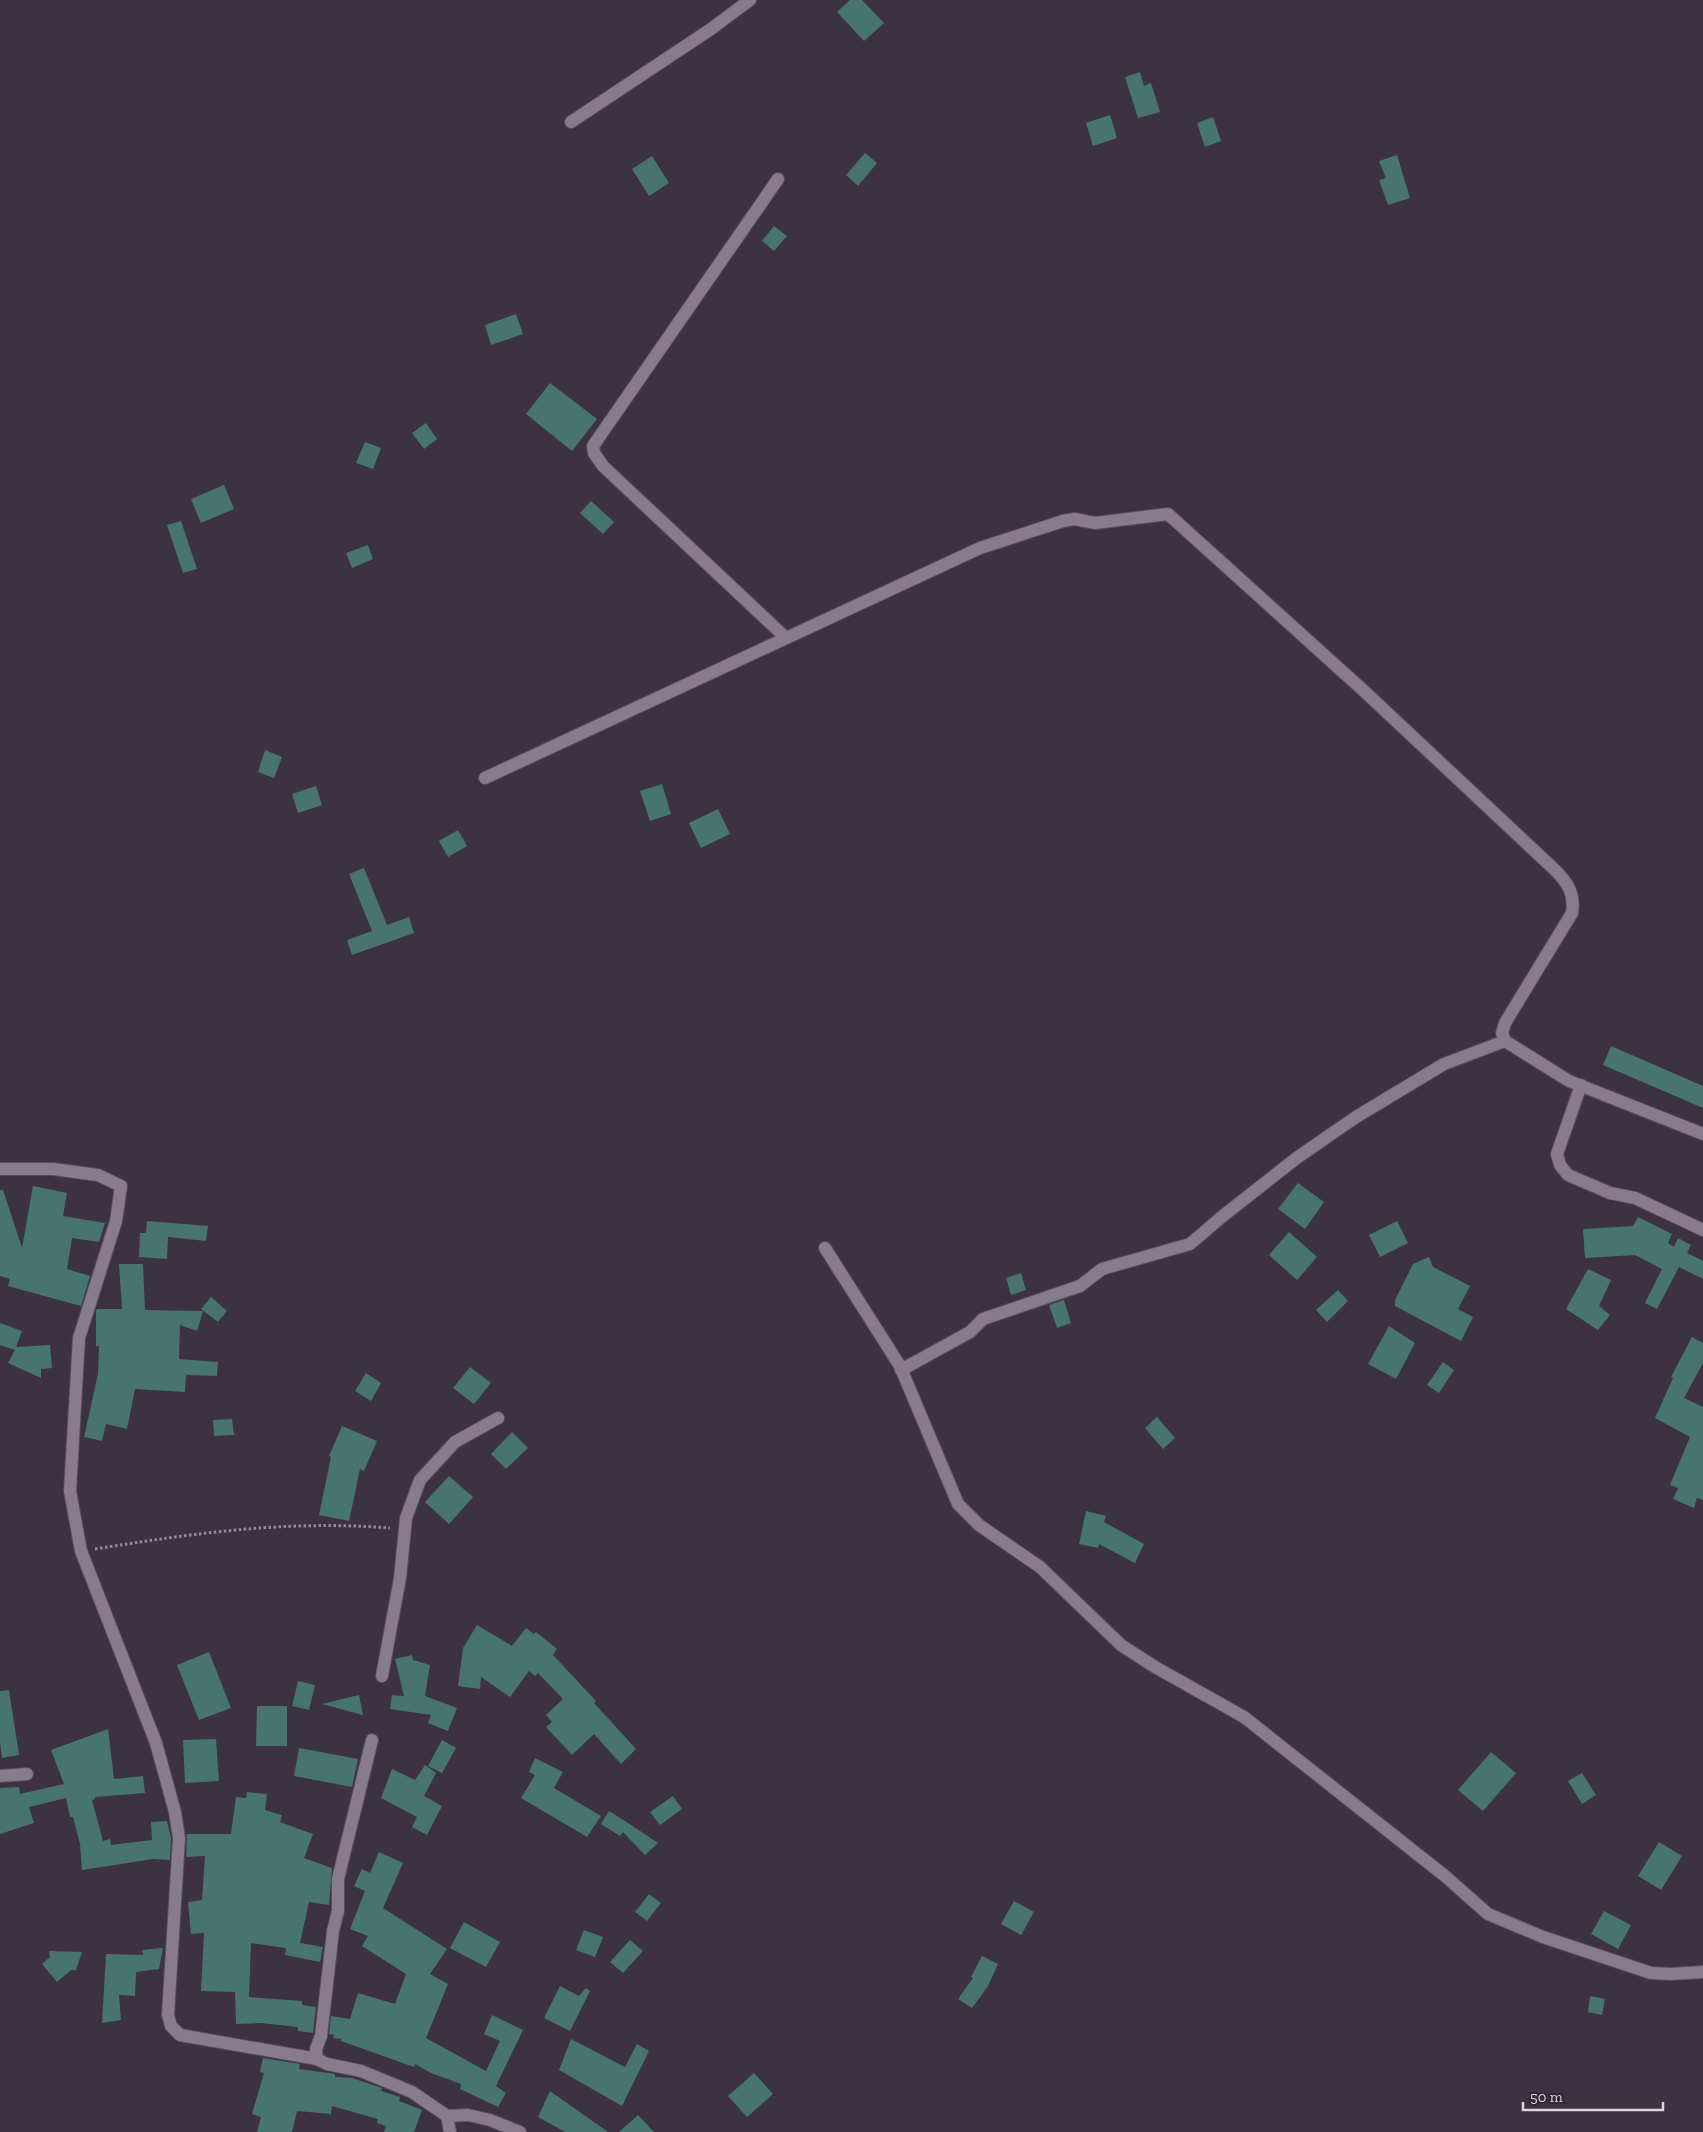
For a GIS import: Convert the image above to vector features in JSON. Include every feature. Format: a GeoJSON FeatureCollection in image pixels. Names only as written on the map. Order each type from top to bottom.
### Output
{"type":"FeatureCollection","features":[{"type":"Feature","properties":{"kind":"street"},"geometry":{"type":"LineString","coordinates":[[571,122],[712,29],[750,0]]}},
{"type":"Feature","properties":{"kind":"street"},"geometry":{"type":"LineString","coordinates":[[778,179],[593,446],[603,466],[785,637]]}},
{"type":"Feature","properties":{"kind":"street"},"geometry":{"type":"LineString","coordinates":[[485,778],[678,690],[785,637],[980,548],[1074,519],[1095,523],[1168,514],[1364,691],[1564,879],[1571,890],[1574,901],[1572,913],[1505,1023],[1502,1033],[1505,1042],[1569,1081],[1703,1134]]}},
{"type":"Feature","properties":{"kind":"street"},"geometry":{"type":"LineString","coordinates":[[901,1370],[970,1332],[983,1319],[1080,1286],[1102,1269],[1190,1244],[1298,1157],[1356,1117],[1444,1064],[1505,1042]]}},
{"type":"Feature","properties":{"kind":"street"},"geometry":{"type":"LineString","coordinates":[[1582,1085],[1557,1154],[1560,1165],[1568,1175],[1610,1192],[1635,1198],[1703,1230]]}},
{"type":"Feature","properties":{"kind":"street"},"geometry":{"type":"LineString","coordinates":[[0,1169],[53,1169],[98,1175],[121,1186],[116,1221],[78,1338],[70,1491],[81,1551],[156,1743],[175,1812],[179,1838],[168,2015],[171,2026],[180,2036],[317,2059],[328,2064],[361,2071],[412,2092],[447,2116],[475,2116],[520,2132]]}},
{"type":"Feature","properties":{"kind":"street"},"geometry":{"type":"LineString","coordinates":[[825,1248],[901,1370],[958,1504],[979,1526],[1040,1567],[1122,1644],[1155,1667],[1244,1717],[1445,1876],[1488,1914],[1542,1937],[1650,1973],[1703,1972]]}},
{"type":"Feature","properties":{"kind":"street"},"geometry":{"type":"LineString","coordinates":[[382,1676],[400,1578],[406,1518],[420,1480],[455,1442],[498,1418]]}},
{"type":"Feature","properties":{"kind":"street"},"geometry":{"type":"LineString","coordinates":[[317,2059],[316,2049],[321,2036],[333,1931],[338,1912],[338,1879],[372,1740]]}},
{"type":"Feature","properties":{"kind":"street"},"geometry":{"type":"LineString","coordinates":[[0,1776],[27,1774]]}},
{"type":"Feature","properties":{"kind":"street"},"geometry":{"type":"LineString","coordinates":[[447,2116],[450,2132]]}},
{"type":"Feature","properties":{"kind":"path"},"geometry":{"type":"LineString","coordinates":[[81,1551],[202,1532],[294,1525],[351,1525],[405,1529]]}},
{"type":"Feature","properties":{"kind":"building"},"geometry":{"type":"Polygon","coordinates":[[[850,0],[862,0],[884,23],[864,41],[837,12],[850,0]]]}},
{"type":"Feature","properties":{"kind":"building"},"geometry":{"type":"Polygon","coordinates":[[[1140,72],[1144,86],[1151,83],[1160,112],[1138,118],[1125,77],[1140,72]]]}},
{"type":"Feature","properties":{"kind":"building"},"geometry":{"type":"Polygon","coordinates":[[[1110,115],[1117,138],[1093,146],[1086,123],[1110,115]]]}},
{"type":"Feature","properties":{"kind":"building"},"geometry":{"type":"Polygon","coordinates":[[[1213,117],[1221,141],[1205,147],[1197,123],[1213,117]]]}},
{"type":"Feature","properties":{"kind":"building"},"geometry":{"type":"Polygon","coordinates":[[[865,153],[877,163],[858,186],[846,175],[865,153]]]}},
{"type":"Feature","properties":{"kind":"building"},"geometry":{"type":"Polygon","coordinates":[[[1397,155],[1410,198],[1388,205],[1379,180],[1386,178],[1379,161],[1397,155]]]}},
{"type":"Feature","properties":{"kind":"building"},"geometry":{"type":"Polygon","coordinates":[[[652,156],[669,183],[649,196],[632,169],[652,156]]]}},
{"type":"Feature","properties":{"kind":"building"},"geometry":{"type":"Polygon","coordinates":[[[774,226],[787,236],[774,251],[762,241],[774,226]]]}},
{"type":"Feature","properties":{"kind":"building"},"geometry":{"type":"Polygon","coordinates":[[[516,314],[523,334],[491,345],[485,325],[516,314]]]}},
{"type":"Feature","properties":{"kind":"building"},"geometry":{"type":"Polygon","coordinates":[[[550,383],[597,419],[572,451],[526,414],[550,383]]]}},
{"type":"Feature","properties":{"kind":"building"},"geometry":{"type":"Polygon","coordinates":[[[426,423],[437,439],[424,449],[412,433],[426,423]]]}},
{"type":"Feature","properties":{"kind":"building"},"geometry":{"type":"Polygon","coordinates":[[[365,442],[381,448],[373,469],[356,463],[365,442]]]}},
{"type":"Feature","properties":{"kind":"building"},"geometry":{"type":"Polygon","coordinates":[[[224,485],[234,509],[201,523],[191,499],[224,485]]]}},
{"type":"Feature","properties":{"kind":"building"},"geometry":{"type":"Polygon","coordinates":[[[591,501],[614,522],[603,534],[580,513],[591,501]]]}},
{"type":"Feature","properties":{"kind":"building"},"geometry":{"type":"Polygon","coordinates":[[[181,521],[197,569],[183,573],[167,525],[181,521]]]}},
{"type":"Feature","properties":{"kind":"building"},"geometry":{"type":"Polygon","coordinates":[[[368,545],[373,559],[352,568],[346,553],[368,545]]]}},
{"type":"Feature","properties":{"kind":"building"},"geometry":{"type":"Polygon","coordinates":[[[265,750],[282,757],[274,778],[258,772],[265,750]]]}},
{"type":"Feature","properties":{"kind":"building"},"geometry":{"type":"Polygon","coordinates":[[[662,784],[671,814],[650,821],[640,791],[662,784]]]}},
{"type":"Feature","properties":{"kind":"building"},"geometry":{"type":"Polygon","coordinates":[[[316,786],[322,805],[298,813],[292,794],[316,786]]]}},
{"type":"Feature","properties":{"kind":"building"},"geometry":{"type":"Polygon","coordinates":[[[718,809],[730,834],[701,848],[689,823],[718,809]]]}},
{"type":"Feature","properties":{"kind":"building"},"geometry":{"type":"Polygon","coordinates":[[[458,830],[467,846],[448,857],[439,841],[458,830]]]}},
{"type":"Feature","properties":{"kind":"building"},"geometry":{"type":"Polygon","coordinates":[[[364,868],[387,925],[409,917],[414,933],[352,955],[347,940],[372,931],[349,874],[364,868]]]}},
{"type":"Feature","properties":{"kind":"building"},"geometry":{"type":"Polygon","coordinates":[[[1611,1046],[1703,1086],[1703,1108],[1603,1065],[1611,1046]]]}},
{"type":"Feature","properties":{"kind":"building"},"geometry":{"type":"Polygon","coordinates":[[[1298,1183],[1324,1202],[1305,1229],[1278,1209],[1298,1183]]]}},
{"type":"Feature","properties":{"kind":"building"},"geometry":{"type":"Polygon","coordinates":[[[33,1186],[67,1193],[63,1216],[105,1223],[99,1242],[72,1238],[67,1269],[90,1276],[81,1306],[8,1286],[10,1279],[0,1276],[0,1190],[3,1190],[22,1248],[33,1186]]]}},
{"type":"Feature","properties":{"kind":"building"},"geometry":{"type":"Polygon","coordinates":[[[1638,1217],[1672,1234],[1668,1243],[1674,1247],[1678,1238],[1691,1245],[1687,1253],[1703,1261],[1703,1279],[1679,1267],[1657,1309],[1645,1303],[1662,1269],[1635,1255],[1585,1258],[1583,1229],[1633,1226],[1638,1217]]]}},
{"type":"Feature","properties":{"kind":"building"},"geometry":{"type":"Polygon","coordinates":[[[147,1221],[208,1226],[206,1241],[168,1237],[167,1259],[139,1257],[140,1233],[146,1233],[147,1221]]]}},
{"type":"Feature","properties":{"kind":"building"},"geometry":{"type":"Polygon","coordinates":[[[1397,1221],[1408,1243],[1380,1257],[1369,1235],[1397,1221]]]}},
{"type":"Feature","properties":{"kind":"building"},"geometry":{"type":"Polygon","coordinates":[[[1289,1232],[1317,1257],[1297,1280],[1269,1255],[1289,1232]]]}},
{"type":"Feature","properties":{"kind":"building"},"geometry":{"type":"Polygon","coordinates":[[[1429,1257],[1433,1267],[1470,1286],[1458,1309],[1473,1317],[1461,1341],[1395,1306],[1395,1300],[1413,1264],[1429,1257]]]}},
{"type":"Feature","properties":{"kind":"building"},"geometry":{"type":"Polygon","coordinates":[[[119,1264],[143,1264],[145,1310],[203,1311],[197,1331],[180,1325],[179,1359],[218,1362],[217,1376],[186,1375],[185,1392],[135,1389],[127,1429],[106,1424],[102,1441],[84,1437],[98,1374],[99,1346],[96,1346],[96,1311],[97,1309],[122,1309],[119,1264]]]}},
{"type":"Feature","properties":{"kind":"building"},"geometry":{"type":"Polygon","coordinates":[[[1588,1269],[1611,1280],[1599,1306],[1610,1315],[1598,1330],[1566,1309],[1588,1269]]]}},
{"type":"Feature","properties":{"kind":"building"},"geometry":{"type":"Polygon","coordinates":[[[1021,1273],[1026,1290],[1011,1295],[1006,1278],[1021,1273]]]}},
{"type":"Feature","properties":{"kind":"building"},"geometry":{"type":"Polygon","coordinates":[[[1338,1290],[1348,1301],[1327,1322],[1316,1310],[1338,1290]]]}},
{"type":"Feature","properties":{"kind":"building"},"geometry":{"type":"Polygon","coordinates":[[[211,1297],[227,1311],[218,1322],[201,1309],[211,1297]]]}},
{"type":"Feature","properties":{"kind":"building"},"geometry":{"type":"Polygon","coordinates":[[[1064,1300],[1071,1323],[1057,1328],[1049,1305],[1064,1300]]]}},
{"type":"Feature","properties":{"kind":"building"},"geometry":{"type":"Polygon","coordinates":[[[0,1323],[22,1331],[16,1347],[50,1345],[52,1368],[41,1369],[41,1378],[8,1363],[15,1350],[0,1345],[0,1323]]]}},
{"type":"Feature","properties":{"kind":"building"},"geometry":{"type":"Polygon","coordinates":[[[1389,1326],[1415,1343],[1396,1379],[1368,1364],[1389,1326]]]}},
{"type":"Feature","properties":{"kind":"building"},"geometry":{"type":"Polygon","coordinates":[[[1692,1337],[1703,1343],[1703,1363],[1684,1398],[1703,1407],[1703,1500],[1697,1498],[1694,1508],[1673,1499],[1678,1488],[1670,1485],[1690,1437],[1655,1418],[1673,1378],[1671,1377],[1692,1337]]]}},
{"type":"Feature","properties":{"kind":"building"},"geometry":{"type":"Polygon","coordinates":[[[1443,1362],[1454,1370],[1439,1393],[1427,1385],[1443,1362]]]}},
{"type":"Feature","properties":{"kind":"building"},"geometry":{"type":"Polygon","coordinates":[[[470,1367],[491,1383],[474,1404],[453,1388],[470,1367]]]}},
{"type":"Feature","properties":{"kind":"building"},"geometry":{"type":"Polygon","coordinates":[[[366,1373],[381,1383],[371,1401],[355,1391],[366,1373]]]}},
{"type":"Feature","properties":{"kind":"building"},"geometry":{"type":"Polygon","coordinates":[[[1157,1417],[1175,1438],[1163,1449],[1145,1428],[1157,1417]]]}},
{"type":"Feature","properties":{"kind":"building"},"geometry":{"type":"Polygon","coordinates":[[[232,1419],[234,1435],[214,1436],[213,1420],[232,1419]]]}},
{"type":"Feature","properties":{"kind":"building"},"geometry":{"type":"Polygon","coordinates":[[[342,1426],[377,1441],[364,1471],[360,1469],[349,1521],[319,1515],[331,1457],[329,1456],[342,1426]]]}},
{"type":"Feature","properties":{"kind":"building"},"geometry":{"type":"Polygon","coordinates":[[[512,1432],[528,1448],[506,1469],[491,1454],[512,1432]]]}},
{"type":"Feature","properties":{"kind":"building"},"geometry":{"type":"Polygon","coordinates":[[[449,1476],[473,1497],[449,1524],[425,1502],[449,1476]]]}},
{"type":"Feature","properties":{"kind":"building"},"geometry":{"type":"Polygon","coordinates":[[[1086,1511],[1106,1516],[1104,1522],[1144,1544],[1135,1563],[1099,1544],[1098,1548],[1079,1544],[1086,1511]]]}},
{"type":"Feature","properties":{"kind":"building"},"geometry":{"type":"Polygon","coordinates":[[[477,1625],[512,1646],[526,1628],[534,1634],[536,1632],[557,1649],[553,1655],[596,1701],[594,1703],[636,1749],[621,1764],[594,1734],[572,1755],[546,1727],[552,1722],[546,1715],[563,1699],[538,1673],[535,1676],[529,1671],[510,1697],[481,1677],[480,1689],[458,1686],[463,1648],[477,1625]]]}},
{"type":"Feature","properties":{"kind":"building"},"geometry":{"type":"Polygon","coordinates":[[[209,1652],[231,1708],[199,1720],[177,1665],[209,1652]]]}},
{"type":"Feature","properties":{"kind":"building"},"geometry":{"type":"Polygon","coordinates":[[[412,1655],[413,1660],[430,1665],[425,1696],[457,1708],[448,1731],[428,1723],[431,1715],[390,1709],[392,1695],[404,1696],[395,1659],[412,1655]]]}},
{"type":"Feature","properties":{"kind":"building"},"geometry":{"type":"Polygon","coordinates":[[[298,1681],[315,1685],[309,1710],[292,1706],[298,1681]]]}},
{"type":"Feature","properties":{"kind":"building"},"geometry":{"type":"Polygon","coordinates":[[[9,1690],[19,1755],[2,1758],[0,1742],[0,1691],[9,1690]]]}},
{"type":"Feature","properties":{"kind":"building"},"geometry":{"type":"Polygon","coordinates":[[[359,1695],[363,1715],[322,1704],[359,1695]]]}},
{"type":"Feature","properties":{"kind":"building"},"geometry":{"type":"Polygon","coordinates":[[[257,1706],[287,1706],[287,1746],[256,1746],[257,1706]]]}},
{"type":"Feature","properties":{"kind":"building"},"geometry":{"type":"Polygon","coordinates":[[[108,1729],[114,1779],[143,1776],[145,1793],[95,1797],[92,1800],[103,1841],[110,1839],[111,1845],[152,1840],[151,1822],[167,1821],[171,1838],[170,1860],[153,1859],[82,1870],[80,1844],[73,1817],[70,1817],[66,1798],[29,1807],[34,1823],[0,1834],[0,1788],[19,1787],[20,1794],[64,1784],[51,1750],[108,1729]]]}},
{"type":"Feature","properties":{"kind":"building"},"geometry":{"type":"Polygon","coordinates":[[[216,1739],[219,1781],[185,1783],[183,1740],[216,1739]]]}},
{"type":"Feature","properties":{"kind":"building"},"geometry":{"type":"Polygon","coordinates":[[[442,1740],[456,1748],[442,1773],[428,1766],[442,1740]]]}},
{"type":"Feature","properties":{"kind":"building"},"geometry":{"type":"Polygon","coordinates":[[[299,1748],[358,1759],[352,1787],[294,1776],[299,1748]]]}},
{"type":"Feature","properties":{"kind":"building"},"geometry":{"type":"Polygon","coordinates":[[[1491,1752],[1516,1773],[1483,1811],[1458,1790],[1491,1752]]]}},
{"type":"Feature","properties":{"kind":"building"},"geometry":{"type":"Polygon","coordinates":[[[535,1758],[563,1772],[554,1788],[601,1816],[587,1837],[521,1798],[535,1775],[529,1772],[535,1758]]]}},
{"type":"Feature","properties":{"kind":"building"},"geometry":{"type":"Polygon","coordinates":[[[425,1765],[436,1773],[424,1796],[442,1806],[427,1835],[412,1827],[417,1817],[381,1798],[392,1769],[415,1780],[425,1765]]]}},
{"type":"Feature","properties":{"kind":"building"},"geometry":{"type":"Polygon","coordinates":[[[1582,1773],[1596,1795],[1582,1804],[1568,1781],[1582,1773]]]}},
{"type":"Feature","properties":{"kind":"building"},"geometry":{"type":"Polygon","coordinates":[[[247,1792],[267,1794],[265,1810],[282,1815],[280,1822],[313,1834],[304,1858],[332,1868],[329,1905],[309,1902],[300,1943],[323,1947],[320,1962],[285,1955],[286,1948],[251,1943],[249,1997],[302,2001],[302,2005],[316,2007],[313,2033],[298,2031],[298,2027],[261,2023],[236,2024],[235,1992],[201,1991],[204,1933],[191,1934],[188,1902],[202,1900],[205,1856],[186,1857],[187,1834],[231,1834],[236,1797],[246,1798],[247,1792]]]}},
{"type":"Feature","properties":{"kind":"building"},"geometry":{"type":"Polygon","coordinates":[[[673,1796],[682,1809],[660,1825],[650,1812],[673,1796]]]}},
{"type":"Feature","properties":{"kind":"building"},"geometry":{"type":"Polygon","coordinates":[[[609,1811],[658,1843],[645,1855],[623,1832],[620,1836],[601,1824],[609,1811]]]}},
{"type":"Feature","properties":{"kind":"building"},"geometry":{"type":"Polygon","coordinates":[[[1659,1842],[1682,1856],[1661,1890],[1638,1876],[1659,1842]]]}},
{"type":"Feature","properties":{"kind":"building"},"geometry":{"type":"Polygon","coordinates":[[[379,1852],[403,1863],[383,1908],[447,1949],[430,1974],[448,1984],[426,2038],[486,2071],[500,2041],[484,2034],[492,2015],[523,2030],[496,2086],[506,2093],[498,2107],[460,2089],[461,2084],[431,2073],[415,2064],[414,2067],[341,2041],[341,2039],[333,2038],[334,2035],[329,2034],[331,2016],[350,2019],[358,1993],[395,2004],[406,1974],[362,1946],[368,1936],[350,1929],[365,1891],[354,1886],[362,1869],[370,1873],[379,1852]]]}},
{"type":"Feature","properties":{"kind":"building"},"geometry":{"type":"Polygon","coordinates":[[[649,1894],[661,1903],[647,1921],[635,1912],[649,1894]]]}},
{"type":"Feature","properties":{"kind":"building"},"geometry":{"type":"Polygon","coordinates":[[[1014,1901],[1034,1912],[1021,1935],[1001,1924],[1014,1901]]]}},
{"type":"Feature","properties":{"kind":"building"},"geometry":{"type":"Polygon","coordinates":[[[1604,1911],[1631,1925],[1618,1949],[1591,1934],[1604,1911]]]}},
{"type":"Feature","properties":{"kind":"building"},"geometry":{"type":"Polygon","coordinates":[[[464,1922],[500,1942],[486,1967],[450,1948],[464,1922]]]}},
{"type":"Feature","properties":{"kind":"building"},"geometry":{"type":"Polygon","coordinates":[[[584,1930],[603,1937],[595,1957],[576,1950],[584,1930]]]}},
{"type":"Feature","properties":{"kind":"building"},"geometry":{"type":"Polygon","coordinates":[[[630,1940],[643,1951],[623,1973],[610,1962],[630,1940]]]}},
{"type":"Feature","properties":{"kind":"building"},"geometry":{"type":"Polygon","coordinates":[[[163,1948],[159,1969],[136,1972],[135,1996],[119,1995],[121,2020],[102,2023],[106,1954],[143,1955],[142,1950],[163,1948]]]}},
{"type":"Feature","properties":{"kind":"building"},"geometry":{"type":"Polygon","coordinates":[[[49,1951],[82,1952],[76,1970],[71,1970],[57,1982],[42,1964],[50,1957],[49,1951]]]}},
{"type":"Feature","properties":{"kind":"building"},"geometry":{"type":"Polygon","coordinates":[[[982,1956],[998,1964],[988,1986],[972,2008],[958,1999],[973,1978],[971,1977],[982,1956]]]}},
{"type":"Feature","properties":{"kind":"building"},"geometry":{"type":"Polygon","coordinates":[[[560,1986],[579,1996],[586,1988],[590,1991],[570,2031],[544,2018],[560,1986]]]}},
{"type":"Feature","properties":{"kind":"building"},"geometry":{"type":"Polygon","coordinates":[[[1590,1996],[1605,1999],[1602,2015],[1588,2012],[1590,1996]]]}},
{"type":"Feature","properties":{"kind":"building"},"geometry":{"type":"Polygon","coordinates":[[[571,2039],[625,2067],[637,2044],[649,2051],[622,2106],[559,2070],[571,2039]]]}},
{"type":"Feature","properties":{"kind":"building"},"geometry":{"type":"Polygon","coordinates":[[[263,2058],[300,2064],[299,2069],[335,2074],[335,2077],[352,2078],[382,2088],[381,2091],[400,2097],[399,2101],[422,2110],[414,2132],[384,2132],[386,2126],[377,2123],[378,2119],[332,2106],[331,2114],[297,2111],[292,2132],[257,2132],[261,2117],[252,2114],[264,2073],[260,2072],[263,2058]]]}},
{"type":"Feature","properties":{"kind":"building"},"geometry":{"type":"Polygon","coordinates":[[[754,2073],[773,2094],[747,2117],[728,2096],[754,2073]]]}},
{"type":"Feature","properties":{"kind":"building"},"geometry":{"type":"Polygon","coordinates":[[[550,2091],[608,2132],[565,2132],[538,2117],[550,2091]]]}},
{"type":"Feature","properties":{"kind":"building"},"geometry":{"type":"Polygon","coordinates":[[[638,2115],[654,2132],[619,2132],[638,2115]]]}}]}
